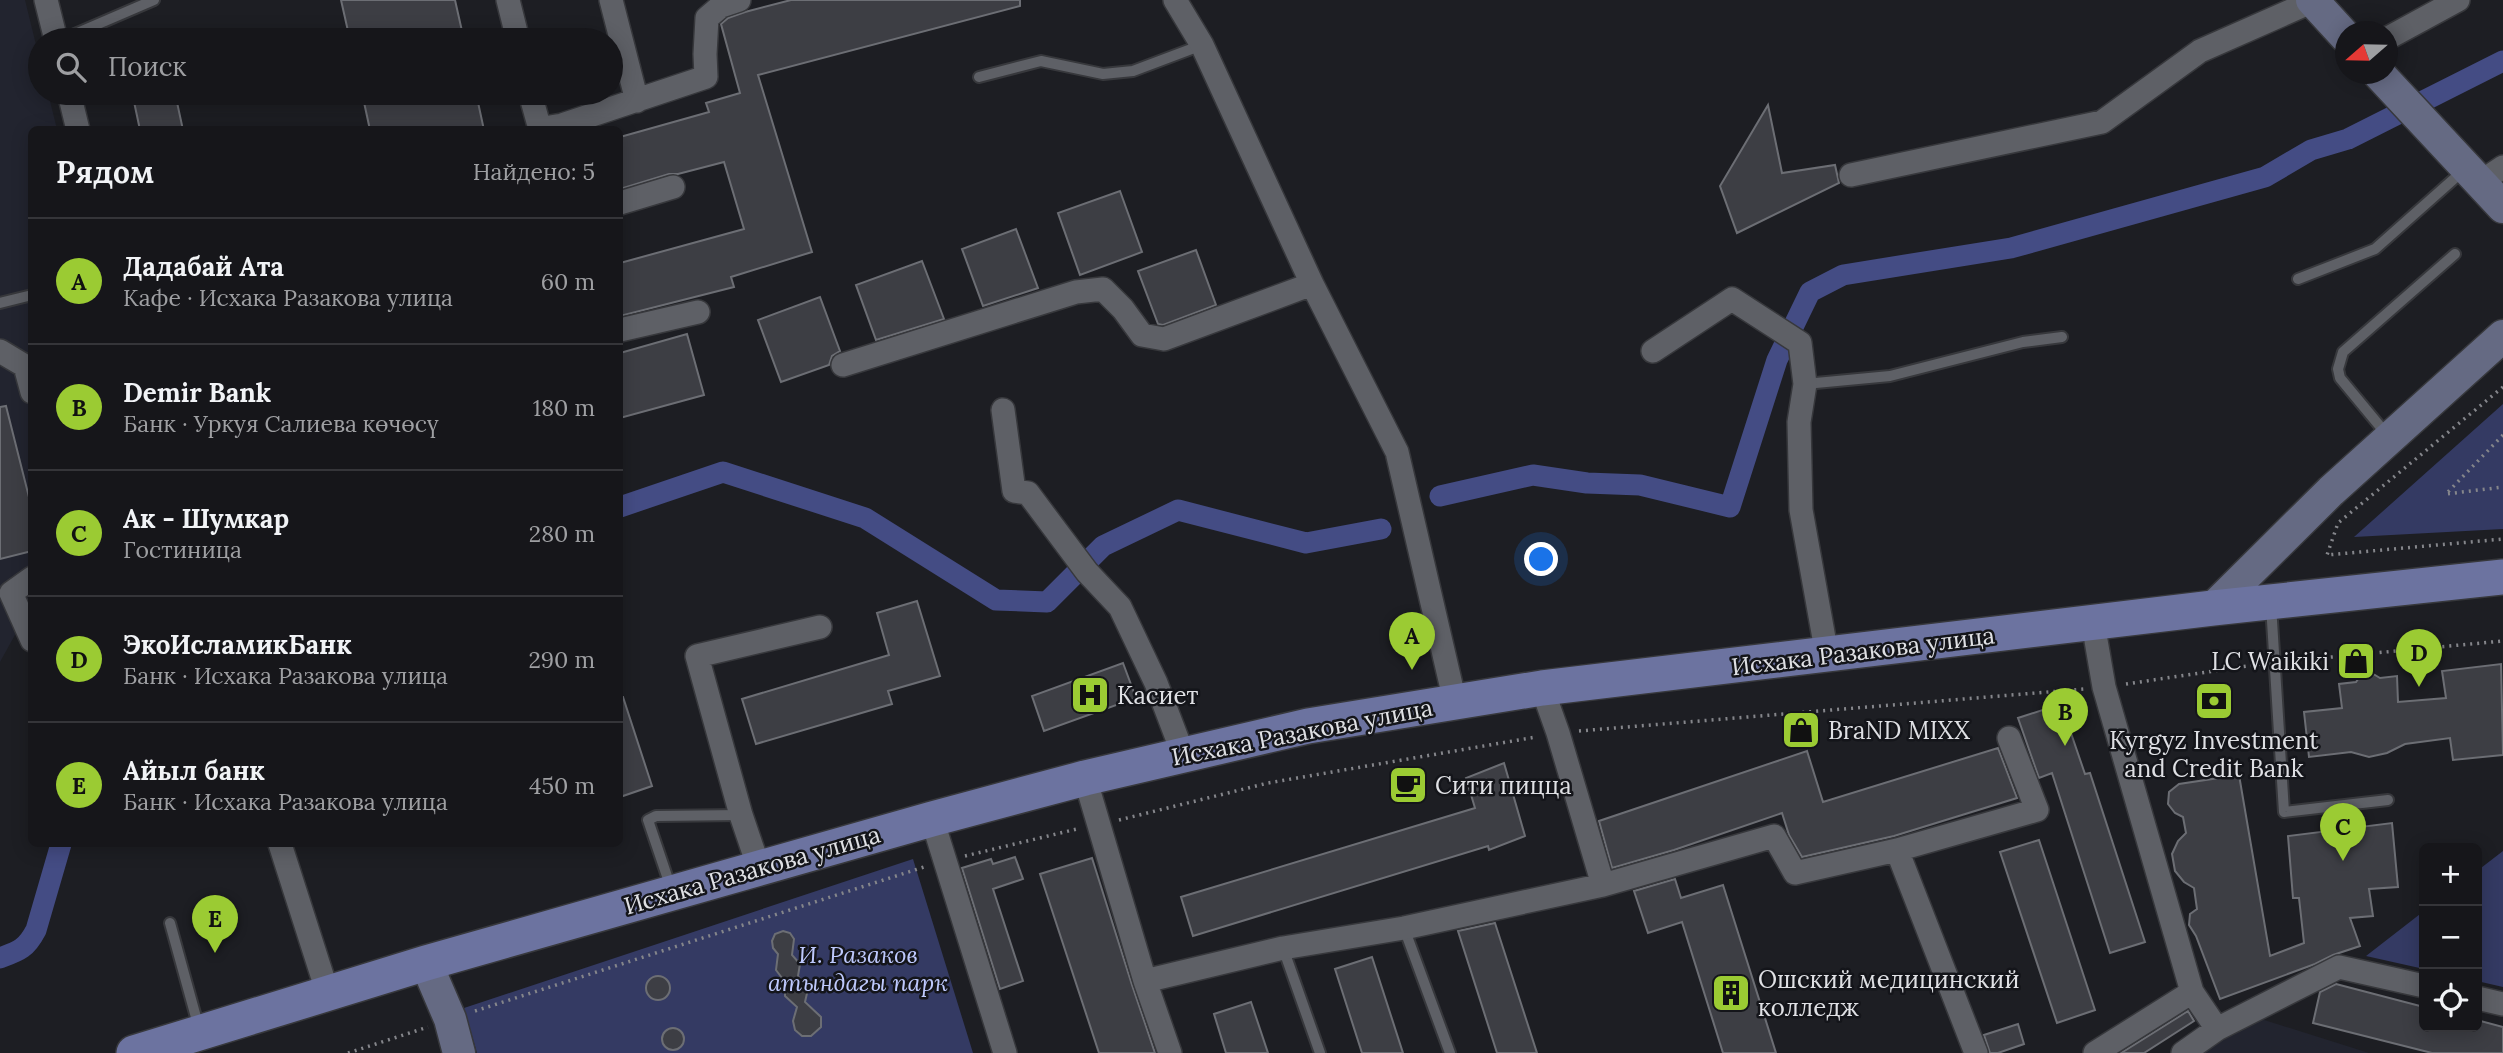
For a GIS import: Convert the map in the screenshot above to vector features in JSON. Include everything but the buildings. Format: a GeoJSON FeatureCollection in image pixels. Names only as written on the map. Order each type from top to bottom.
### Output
{"type":"FeatureCollection","features":[{"type":"Feature","properties":{"kind":"main road"},"geometry":{"type":"LineString","coordinates":[[2312,0],[2335,25]]}},
{"type":"Feature","properties":{"kind":"main road"},"geometry":{"type":"LineString","coordinates":[[2389,84],[2430,127],[2483,172],[2503,207]]}},
{"type":"Feature","properties":{"kind":"main road"},"geometry":{"type":"LineString","coordinates":[[2213,608],[2331,491],[2503,336]]}},
{"type":"Feature","properties":{"kind":"main road","name":"Исхака Разакова улица"},"geometry":{"type":"LineString","coordinates":[[134,1053],[426,963],[932,819],[1085,778],[1308,726],[1542,688],[2213,608],[2503,578]]}},
{"type":"Feature","properties":{"kind":"main road"},"geometry":{"type":"LineString","coordinates":[[426,963],[450,1019],[459,1053]]}},
{"type":"Feature","properties":{"kind":"street"},"geometry":{"type":"LineString","coordinates":[[47,0],[55,28]]}},
{"type":"Feature","properties":{"kind":"street"},"geometry":{"type":"LineString","coordinates":[[508,0],[514,28]]}},
{"type":"Feature","properties":{"kind":"street"},"geometry":{"type":"LineString","coordinates":[[611,0],[618,28]]}},
{"type":"Feature","properties":{"kind":"street"},"geometry":{"type":"LineString","coordinates":[[556,126],[706,77],[706,18],[720,6],[739,0]]}},
{"type":"Feature","properties":{"kind":"street"},"geometry":{"type":"LineString","coordinates":[[1175,0],[1202,45],[1312,284],[1396,452],[1455,702]]}},
{"type":"Feature","properties":{"kind":"street"},"geometry":{"type":"LineString","coordinates":[[1851,176],[2102,122],[2200,51],[2312,0]]}},
{"type":"Feature","properties":{"kind":"street"},"geometry":{"type":"LineString","coordinates":[[2398,33],[2458,0]]}},
{"type":"Feature","properties":{"kind":"street"},"geometry":{"type":"LineString","coordinates":[[623,47],[637,101]]}},
{"type":"Feature","properties":{"kind":"street"},"geometry":{"type":"LineString","coordinates":[[72,105],[77,126]]}},
{"type":"Feature","properties":{"kind":"street"},"geometry":{"type":"LineString","coordinates":[[533,105],[538,122],[542,126]]}},
{"type":"Feature","properties":{"kind":"street"},"geometry":{"type":"LineString","coordinates":[[623,202],[673,187]]}},
{"type":"Feature","properties":{"kind":"street"},"geometry":{"type":"LineString","coordinates":[[843,365],[1076,292],[1103,289],[1123,309],[1142,335],[1164,339],[1312,284]]}},
{"type":"Feature","properties":{"kind":"street"},"geometry":{"type":"LineString","coordinates":[[1653,351],[1732,299],[1800,343],[1805,384],[1799,422],[1801,510],[1827,655]]}},
{"type":"Feature","properties":{"kind":"street"},"geometry":{"type":"LineString","coordinates":[[623,329],[698,312]]}},
{"type":"Feature","properties":{"kind":"street"},"geometry":{"type":"LineString","coordinates":[[0,351],[24,366],[28,380]]}},
{"type":"Feature","properties":{"kind":"street"},"geometry":{"type":"LineString","coordinates":[[1003,410],[1014,491],[1028,493],[1082,565],[1120,607],[1156,683],[1183,754]]}},
{"type":"Feature","properties":{"kind":"street"},"geometry":{"type":"LineString","coordinates":[[28,581],[11,593],[28,631]]}},
{"type":"Feature","properties":{"kind":"street"},"geometry":{"type":"LineString","coordinates":[[2093,623],[2104,687],[2192,992],[2217,1029]]}},
{"type":"Feature","properties":{"kind":"street"},"geometry":{"type":"LineString","coordinates":[[759,868],[741,815],[697,656],[820,627]]}},
{"type":"Feature","properties":{"kind":"street"},"geometry":{"type":"LineString","coordinates":[[1542,688],[1604,885]]}},
{"type":"Feature","properties":{"kind":"street"},"geometry":{"type":"LineString","coordinates":[[1145,981],[1283,948],[1404,928],[1604,885],[1773,836],[1795,873],[1897,850],[2036,810],[2009,738]]}},
{"type":"Feature","properties":{"kind":"street"},"geometry":{"type":"LineString","coordinates":[[1085,778],[1145,981],[1170,1053]]}},
{"type":"Feature","properties":{"kind":"street"},"geometry":{"type":"LineString","coordinates":[[932,819],[1005,1053]]}},
{"type":"Feature","properties":{"kind":"street"},"geometry":{"type":"LineString","coordinates":[[281,847],[328,994]]}},
{"type":"Feature","properties":{"kind":"street"},"geometry":{"type":"LineString","coordinates":[[1897,850],[1976,1053]]}},
{"type":"Feature","properties":{"kind":"street"},"geometry":{"type":"LineString","coordinates":[[2183,1053],[2217,1029],[2339,967],[2419,985]]}},
{"type":"Feature","properties":{"kind":"street"},"geometry":{"type":"LineString","coordinates":[[2095,1053],[2192,992]]}},
{"type":"Feature","properties":{"kind":"street"},"geometry":{"type":"LineString","coordinates":[[2482,999],[2503,1004]]}},
{"type":"Feature","properties":{"kind":"lane"},"geometry":{"type":"LineString","coordinates":[[87,28],[153,0]]}},
{"type":"Feature","properties":{"kind":"lane"},"geometry":{"type":"LineString","coordinates":[[979,77],[1041,61],[1103,74],[1133,71],[1202,45]]}},
{"type":"Feature","properties":{"kind":"lane"},"geometry":{"type":"LineString","coordinates":[[2298,279],[2375,250],[2483,172]]}},
{"type":"Feature","properties":{"kind":"lane"},"geometry":{"type":"LineString","coordinates":[[2390,438],[2340,378],[2337,369],[2343,352],[2455,254]]}},
{"type":"Feature","properties":{"kind":"lane"},"geometry":{"type":"LineString","coordinates":[[0,303],[28,296]]}},
{"type":"Feature","properties":{"kind":"lane"},"geometry":{"type":"LineString","coordinates":[[1805,384],[1890,376],[2023,342],[2062,337]]}},
{"type":"Feature","properties":{"kind":"lane"},"geometry":{"type":"LineString","coordinates":[[2270,602],[2284,811],[2388,800]]}},
{"type":"Feature","properties":{"kind":"lane"},"geometry":{"type":"LineString","coordinates":[[673,894],[648,820],[656,816],[741,815]]}},
{"type":"Feature","properties":{"kind":"lane"},"geometry":{"type":"LineString","coordinates":[[170,923],[200,1032]]}},
{"type":"Feature","properties":{"kind":"lane"},"geometry":{"type":"LineString","coordinates":[[1404,928],[1450,1053]]}},
{"type":"Feature","properties":{"kind":"lane"},"geometry":{"type":"LineString","coordinates":[[1283,948],[1320,1053]]}},
{"type":"Feature","properties":{"kind":"path"},"geometry":{"type":"LineString","coordinates":[[2503,387],[2338,523],[2327,555],[2503,539]]}},
{"type":"Feature","properties":{"kind":"path"},"geometry":{"type":"LineString","coordinates":[[2503,435],[2446,494],[2503,487]]}},
{"type":"Feature","properties":{"kind":"path"},"geometry":{"type":"LineString","coordinates":[[348,1053],[946,861],[1268,783],[1558,733],[2104,687],[2275,662],[2503,641]]}},
{"type":"Feature","properties":{"kind":"shaded area"},"geometry":{"type":"Polygon","coordinates":[[[0,0],[25,0],[32,28],[28,28],[28,105],[51,105],[56,126],[28,126],[28,611],[0,662],[0,0]]]}},
{"type":"Feature","properties":{"kind":"shaded area"},"geometry":{"type":"Polygon","coordinates":[[[2258,1018],[2369,1053],[2198,1053],[2258,1018]]]}},
{"type":"Feature","properties":{"kind":"green space"},"geometry":{"type":"Polygon","coordinates":[[[2503,404],[2503,529],[2354,537],[2503,404]]]}},
{"type":"Feature","properties":{"kind":"green space"},"geometry":{"type":"Polygon","coordinates":[[[2503,851],[2503,987],[2482,982],[2482,867],[2503,851]]]}},
{"type":"Feature","properties":{"kind":"green space","name":"И. Разаков атындагы парк"},"geometry":{"type":"Polygon","coordinates":[[[913,859],[973,1053],[477,1053],[464,1008],[913,859]]]}},
{"type":"Feature","properties":{"kind":"green space"},"geometry":{"type":"Polygon","coordinates":[[[2419,915],[2419,968],[2366,956],[2419,915]]]}},
{"type":"Feature","properties":{"kind":"waterway"},"geometry":{"type":"LineString","coordinates":[[1440,496],[1533,475],[1587,483],[1640,485],[1730,507],[1777,360],[1810,292],[1843,275],[2011,248],[2265,177],[2311,150],[2348,139],[2503,61]]}},
{"type":"Feature","properties":{"kind":"waterway"},"geometry":{"type":"LineString","coordinates":[[623,506],[723,472],[865,518],[996,600],[1047,602],[1103,546],[1178,510],[1306,543],[1381,529]]}},
{"type":"Feature","properties":{"kind":"waterway"},"geometry":{"type":"LineString","coordinates":[[0,958],[21,948],[36,930],[60,847]]}},
{"type":"Feature","properties":{"kind":"place","name":"LC Waikiki"},"geometry":{"type":"Point","coordinates":[2356,661]}},
{"type":"Feature","properties":{"kind":"place","name":"Дадабай Ата"},"geometry":{"type":"Point","coordinates":[1412,670]}},
{"type":"Feature","properties":{"kind":"place","name":"ЭкоИсламикБанк"},"geometry":{"type":"Point","coordinates":[2419,687]}},
{"type":"Feature","properties":{"kind":"place","name":"Касиет"},"geometry":{"type":"Point","coordinates":[1090,695]}},
{"type":"Feature","properties":{"kind":"place","name":"Kyrgyz Investment and Credit Bank"},"geometry":{"type":"Point","coordinates":[2214,701]}},
{"type":"Feature","properties":{"kind":"place","name":"BraND MIXX"},"geometry":{"type":"Point","coordinates":[1801,730]}},
{"type":"Feature","properties":{"kind":"place","name":"Demir Bank"},"geometry":{"type":"Point","coordinates":[2065,746]}},
{"type":"Feature","properties":{"kind":"place","name":"Сити пицца"},"geometry":{"type":"Point","coordinates":[1408,785]}},
{"type":"Feature","properties":{"kind":"place","name":"Ак - Шумкар"},"geometry":{"type":"Point","coordinates":[2343,861]}},
{"type":"Feature","properties":{"kind":"place","name":"Айыл банк"},"geometry":{"type":"Point","coordinates":[215,953]}},
{"type":"Feature","properties":{"kind":"place","name":"Ошский медицинский колледж"},"geometry":{"type":"Point","coordinates":[1731,993]}}]}
